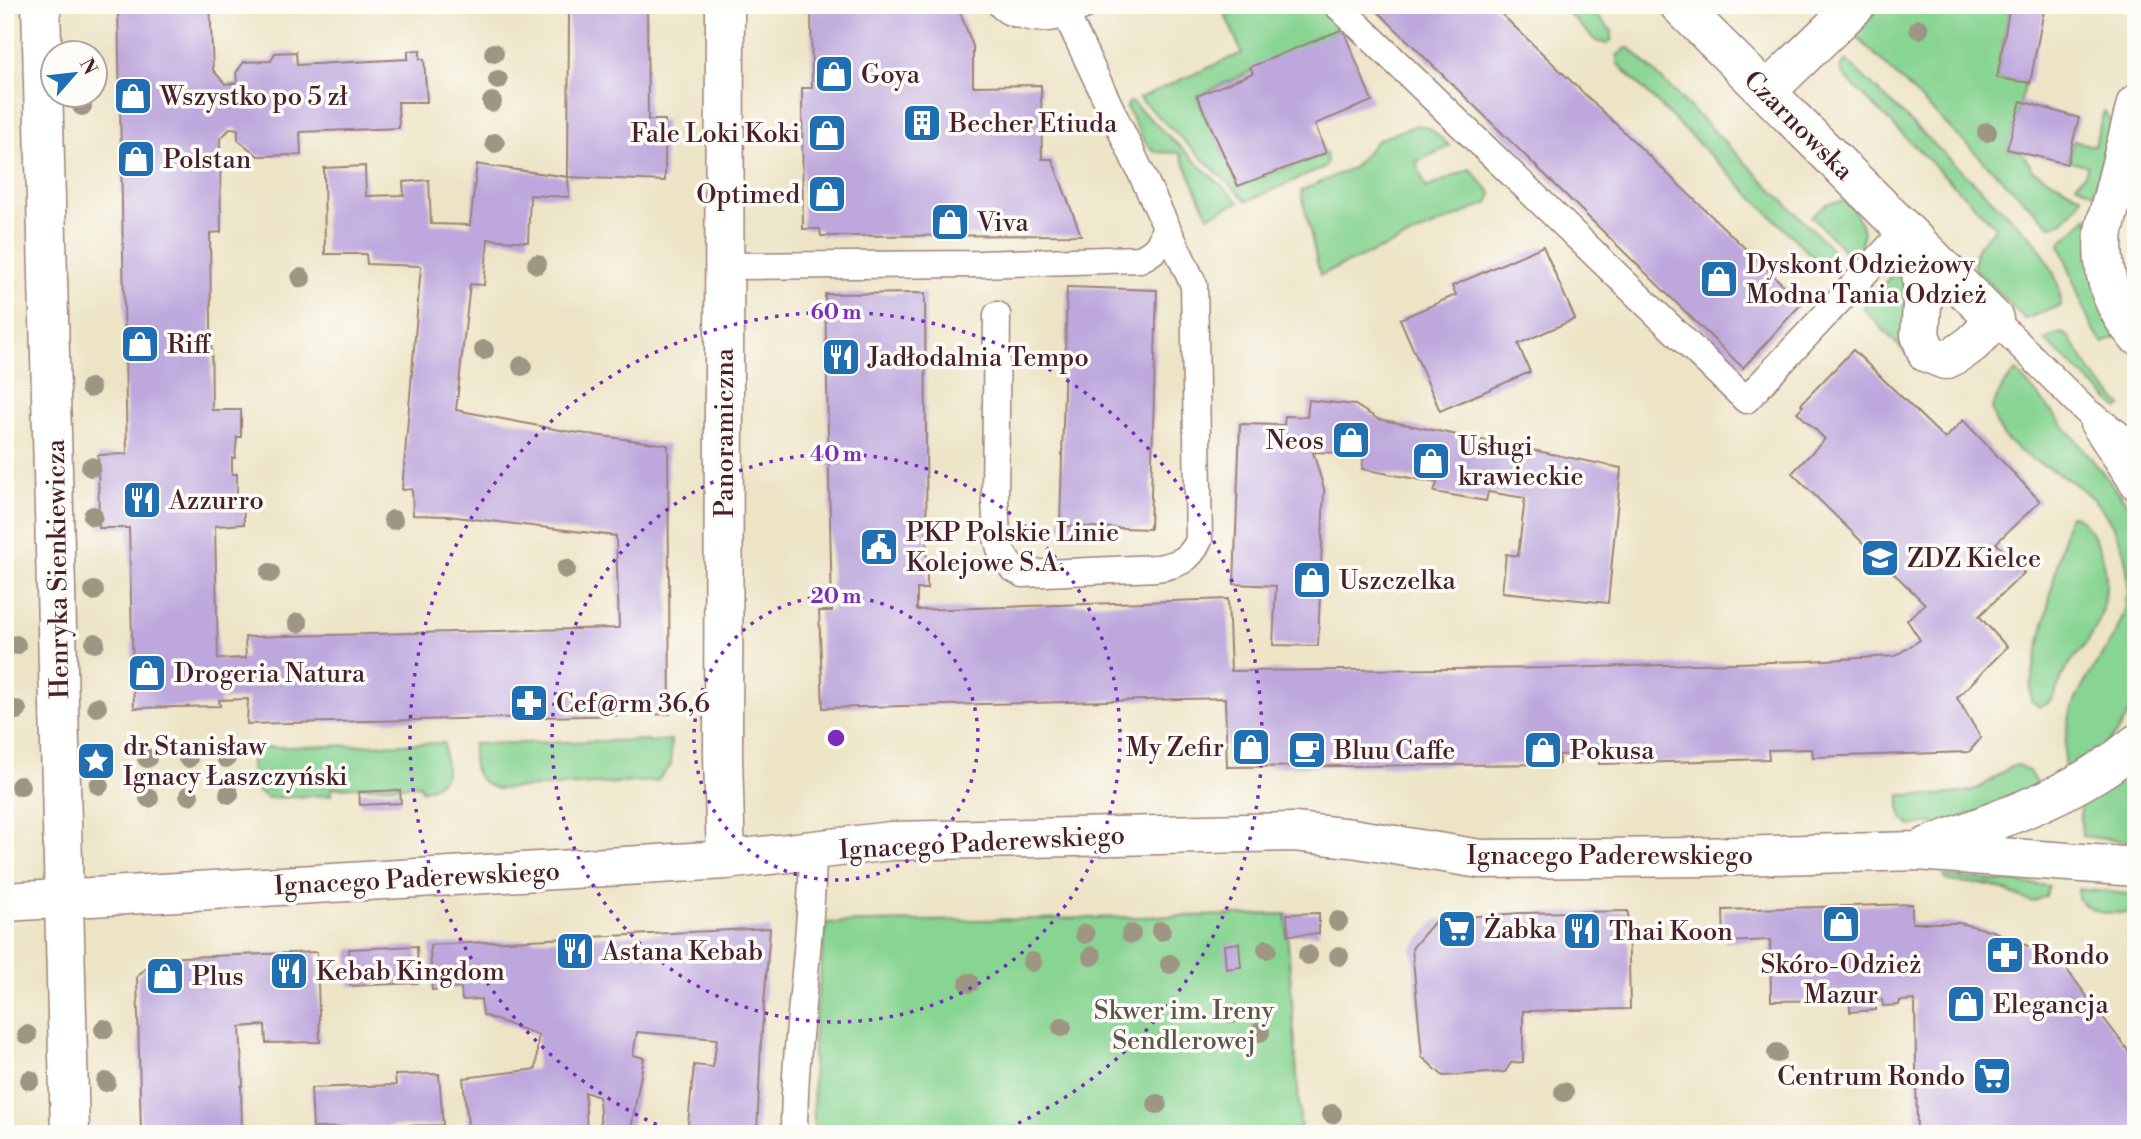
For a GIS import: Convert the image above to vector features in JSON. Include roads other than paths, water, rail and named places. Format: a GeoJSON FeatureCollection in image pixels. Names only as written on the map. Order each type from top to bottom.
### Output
{"type":"FeatureCollection","features":[{"type":"Feature","properties":{"kind":"street","name":"Henryka Sienkiewicza"},"geometry":{"type":"LineString","coordinates":[[41,5],[70,1134]]}},
{"type":"Feature","properties":{"kind":"street","name":"Panoramiczna"},"geometry":{"type":"LineString","coordinates":[[725,5],[723,710],[726,860]]}},
{"type":"Feature","properties":{"kind":"street","name":"Czarnowska"},"geometry":{"type":"LineString","coordinates":[[1679,5],[1994,319]]}},
{"type":"Feature","properties":{"kind":"street"},"geometry":{"type":"LineString","coordinates":[[1766,92],[1856,5]]}},
{"type":"Feature","properties":{"kind":"street"},"geometry":{"type":"LineString","coordinates":[[2136,104],[2104,231],[2103,246],[2109,289],[2119,312],[2136,335]]}},
{"type":"Feature","properties":{"kind":"street"},"geometry":{"type":"LineString","coordinates":[[1911,238],[1923,291],[1920,335],[1927,353],[1945,360],[1961,353],[1979,340],[1994,319]]}},
{"type":"Feature","properties":{"kind":"street","name":"Ignacego Paderewskiego"},"geometry":{"type":"LineString","coordinates":[[1917,851],[2059,796],[2097,773],[2136,744]]}},
{"type":"Feature","properties":{"kind":"street","name":"Ignacego Paderewskiego"},"geometry":{"type":"LineString","coordinates":[[5,902],[726,860],[891,841],[1294,832],[1317,833],[1480,859],[1917,851],[2136,867]]}},
{"type":"Feature","properties":{"kind":"lane"},"geometry":{"type":"LineString","coordinates":[[997,315],[997,538],[1001,552],[1012,568],[1023,574],[1036,574],[1157,568],[1173,566],[1185,560],[1194,552],[1199,540],[1194,285],[1165,225],[1076,10],[1038,20],[1005,10],[1002,5]]}},
{"type":"Feature","properties":{"kind":"lane"},"geometry":{"type":"LineString","coordinates":[[1337,5],[1746,400],[1911,238]]}},
{"type":"Feature","properties":{"kind":"lane"},"geometry":{"type":"LineString","coordinates":[[725,266],[979,264],[1140,259],[1154,252],[1163,242],[1165,225]]}},
{"type":"Feature","properties":{"kind":"lane","name":"Czarnowska"},"geometry":{"type":"LineString","coordinates":[[1994,319],[2085,410],[2136,447]]}},
{"type":"Feature","properties":{"kind":"lane","name":"Czarnowska"},"geometry":{"type":"LineString","coordinates":[[2085,410],[2136,488]]}},
{"type":"Feature","properties":{"kind":"lane"},"geometry":{"type":"LineString","coordinates":[[794,1134],[794,1103],[813,897],[813,851]]}},
{"type":"Feature","properties":{"kind":"place","name":"Goya"},"geometry":{"type":"Point","coordinates":[834,74]}},
{"type":"Feature","properties":{"kind":"place","name":"Wszystko po 5 zł"},"geometry":{"type":"Point","coordinates":[133,96]}},
{"type":"Feature","properties":{"kind":"place","name":"Becher Etiuda"},"geometry":{"type":"Point","coordinates":[922,123]}},
{"type":"Feature","properties":{"kind":"place","name":"Fale Loki Koki"},"geometry":{"type":"Point","coordinates":[827,133]}},
{"type":"Feature","properties":{"kind":"place","name":"Polstan"},"geometry":{"type":"Point","coordinates":[136,159]}},
{"type":"Feature","properties":{"kind":"place","name":"Optimed"},"geometry":{"type":"Point","coordinates":[827,194]}},
{"type":"Feature","properties":{"kind":"place","name":"Viva"},"geometry":{"type":"Point","coordinates":[950,222]}},
{"type":"Feature","properties":{"kind":"place","name":"Dyskont Odzieżowy Modna Tania Odzież"},"geometry":{"type":"Point","coordinates":[1719,279]}},
{"type":"Feature","properties":{"kind":"place","name":"Riff"},"geometry":{"type":"Point","coordinates":[140,344]}},
{"type":"Feature","properties":{"kind":"place","name":"Jadłodalnia Tempo"},"geometry":{"type":"Point","coordinates":[841,357]}},
{"type":"Feature","properties":{"kind":"place","name":"Neos"},"geometry":{"type":"Point","coordinates":[1351,440]}},
{"type":"Feature","properties":{"kind":"place","name":"Usługi krawieckie"},"geometry":{"type":"Point","coordinates":[1431,461]}},
{"type":"Feature","properties":{"kind":"place","name":"Azzurro"},"geometry":{"type":"Point","coordinates":[142,500]}},
{"type":"Feature","properties":{"kind":"place","name":"PKP Polskie Linie Kolejowe S.A."},"geometry":{"type":"Point","coordinates":[879,547]}},
{"type":"Feature","properties":{"kind":"place","name":"ZDZ Kielce"},"geometry":{"type":"Point","coordinates":[1880,558]}},
{"type":"Feature","properties":{"kind":"place","name":"Uszczelka"},"geometry":{"type":"Point","coordinates":[1312,580]}},
{"type":"Feature","properties":{"kind":"place","name":"Drogeria Natura"},"geometry":{"type":"Point","coordinates":[147,673]}},
{"type":"Feature","properties":{"kind":"place","name":"Cef@rm 36,6"},"geometry":{"type":"Point","coordinates":[529,703]}},
{"type":"Feature","properties":{"kind":"place","name":"My Zefir"},"geometry":{"type":"Point","coordinates":[1251,747]}},
{"type":"Feature","properties":{"kind":"place","name":"Bluu Caffe"},"geometry":{"type":"Point","coordinates":[1307,750]}},
{"type":"Feature","properties":{"kind":"place","name":"Pokusa"},"geometry":{"type":"Point","coordinates":[1543,750]}},
{"type":"Feature","properties":{"kind":"place","name":"dr Stanisław Ignacy Łaszczyński"},"geometry":{"type":"Point","coordinates":[96,761]}},
{"type":"Feature","properties":{"kind":"place","name":"Skóro-Odzież Mazur"},"geometry":{"type":"Point","coordinates":[1841,924]}},
{"type":"Feature","properties":{"kind":"place","name":"Żabka"},"geometry":{"type":"Point","coordinates":[1457,929]}},
{"type":"Feature","properties":{"kind":"place","name":"Thai Koon"},"geometry":{"type":"Point","coordinates":[1582,931]}},
{"type":"Feature","properties":{"kind":"place","name":"Astana Kebab"},"geometry":{"type":"Point","coordinates":[575,951]}},
{"type":"Feature","properties":{"kind":"place","name":"Rondo"},"geometry":{"type":"Point","coordinates":[2005,955]}},
{"type":"Feature","properties":{"kind":"place","name":"Kebab Kingdom"},"geometry":{"type":"Point","coordinates":[289,971]}},
{"type":"Feature","properties":{"kind":"place","name":"Plus"},"geometry":{"type":"Point","coordinates":[165,976]}},
{"type":"Feature","properties":{"kind":"place","name":"Elegancja"},"geometry":{"type":"Point","coordinates":[1966,1004]}},
{"type":"Feature","properties":{"kind":"place","name":"Centrum Rondo"},"geometry":{"type":"Point","coordinates":[1992,1076]}},
{"type":"Feature","properties":{"kind":"park label","name":"Skwer im. Ireny Sendlerowej"},"geometry":{"type":"Point","coordinates":[1184,1025]}}]}
